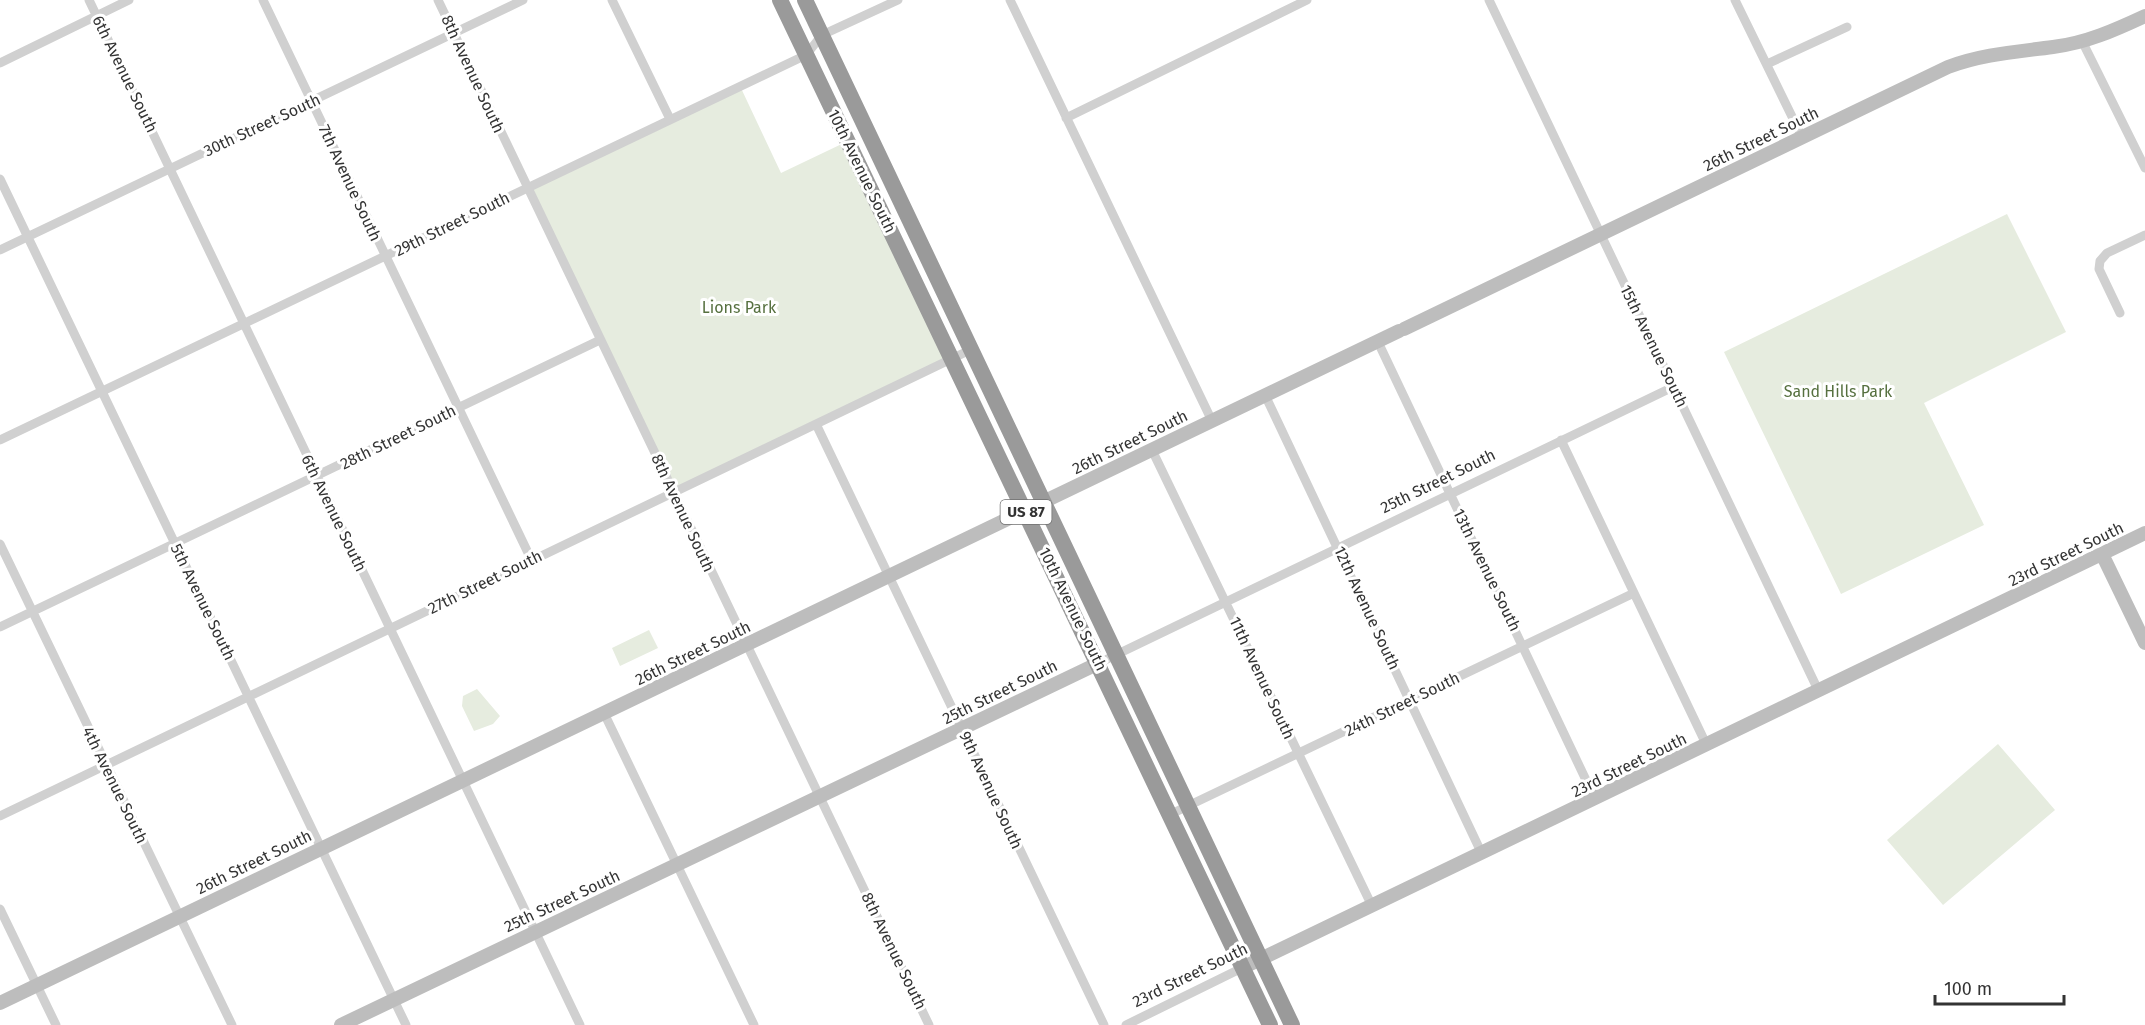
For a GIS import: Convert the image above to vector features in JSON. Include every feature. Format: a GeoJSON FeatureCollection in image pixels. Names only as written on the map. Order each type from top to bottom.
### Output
{"type":"FeatureCollection","features":[{"type":"Feature","properties":{"kind":"highway","name":"10th Avenue South"},"geometry":{"type":"LineString","coordinates":[[780,0],[1099,663],[1270,1025]]}},
{"type":"Feature","properties":{"kind":"highway","name":"10th Avenue South"},"geometry":{"type":"LineString","coordinates":[[805,0],[1292,1025]]}},
{"type":"Feature","properties":{"kind":"street","name":"6th Avenue South"},"geometry":{"type":"LineString","coordinates":[[89,0],[580,1025]]}},
{"type":"Feature","properties":{"kind":"street"},"geometry":{"type":"LineString","coordinates":[[0,63],[129,0]]}},
{"type":"Feature","properties":{"kind":"street","name":"7th Avenue South"},"geometry":{"type":"LineString","coordinates":[[263,0],[531,559]]}},
{"type":"Feature","properties":{"kind":"street","name":"8th Avenue South"},"geometry":{"type":"LineString","coordinates":[[438,0],[929,1025]]}},
{"type":"Feature","properties":{"kind":"street","name":"30th Street South"},"geometry":{"type":"LineString","coordinates":[[0,250],[523,0]]}},
{"type":"Feature","properties":{"kind":"street"},"geometry":{"type":"LineString","coordinates":[[612,0],[670,119]]}},
{"type":"Feature","properties":{"kind":"street","name":"29th Street South"},"geometry":{"type":"LineString","coordinates":[[0,440],[806,55],[822,35],[898,0]]}},
{"type":"Feature","properties":{"kind":"street"},"geometry":{"type":"LineString","coordinates":[[1010,0],[1212,421]]}},
{"type":"Feature","properties":{"kind":"street"},"geometry":{"type":"LineString","coordinates":[[1066,118],[1307,0]]}},
{"type":"Feature","properties":{"kind":"street","name":"15th Avenue South"},"geometry":{"type":"LineString","coordinates":[[1489,0],[1819,692]]}},
{"type":"Feature","properties":{"kind":"street"},"geometry":{"type":"LineString","coordinates":[[1735,0],[1802,137]]}},
{"type":"Feature","properties":{"kind":"street","name":"26th Street South"},"geometry":{"type":"LineString","coordinates":[[0,1003],[1966,60],[2011,50],[2054,47],[2082,41],[2107,34],[2145,16]]}},
{"type":"Feature","properties":{"kind":"street"},"geometry":{"type":"LineString","coordinates":[[1767,64],[1846,27]]}},
{"type":"Feature","properties":{"kind":"street"},"geometry":{"type":"LineString","coordinates":[[2082,41],[2145,168]]}},
{"type":"Feature","properties":{"kind":"street","name":"5th Avenue South"},"geometry":{"type":"LineString","coordinates":[[0,179],[406,1025]]}},
{"type":"Feature","properties":{"kind":"street"},"geometry":{"type":"LineString","coordinates":[[2120,313],[2099,269],[2100,261],[2107,253],[2145,235]]}},
{"type":"Feature","properties":{"kind":"street","name":"28th Street South"},"geometry":{"type":"LineString","coordinates":[[0,627],[600,340]]}},
{"type":"Feature","properties":{"kind":"street","name":"13th Avenue South"},"geometry":{"type":"LineString","coordinates":[[1378,342],[1595,799]]}},
{"type":"Feature","properties":{"kind":"street","name":"27th Street South"},"geometry":{"type":"LineString","coordinates":[[0,816],[970,350]]}},
{"type":"Feature","properties":{"kind":"street","name":"25th Street South"},"geometry":{"type":"LineString","coordinates":[[341,1025],[1673,387]]}},
{"type":"Feature","properties":{"kind":"street","name":"12th Avenue South"},"geometry":{"type":"LineString","coordinates":[[1265,395],[1482,854]]}},
{"type":"Feature","properties":{"kind":"street","name":"9th Avenue South"},"geometry":{"type":"LineString","coordinates":[[816,424],[1104,1025]]}},
{"type":"Feature","properties":{"kind":"street"},"geometry":{"type":"LineString","coordinates":[[1561,440],[1707,746]]}},
{"type":"Feature","properties":{"kind":"street","name":"11th Avenue South"},"geometry":{"type":"LineString","coordinates":[[1152,450],[1372,906]]}},
{"type":"Feature","properties":{"kind":"street","name":"23rd Street South"},"geometry":{"type":"LineString","coordinates":[[1125,1025],[2145,533]]}},
{"type":"Feature","properties":{"kind":"street","name":"4th Avenue South"},"geometry":{"type":"LineString","coordinates":[[0,544],[105,766],[232,1025]]}},
{"type":"Feature","properties":{"kind":"street"},"geometry":{"type":"LineString","coordinates":[[2102,554],[2145,643]]}},
{"type":"Feature","properties":{"kind":"street","name":"24th Street South"},"geometry":{"type":"LineString","coordinates":[[1169,815],[1634,593]]}},
{"type":"Feature","properties":{"kind":"street"},"geometry":{"type":"LineString","coordinates":[[604,714],[754,1025]]}},
{"type":"Feature","properties":{"kind":"street"},"geometry":{"type":"LineString","coordinates":[[0,909],[56,1025]]}},
{"type":"Feature","properties":{"kind":"green space","name":"Lions Park"},"geometry":{"type":"Polygon","coordinates":[[[740,86],[781,173],[848,141],[953,359],[674,493],[527,188],[740,86]]]}},
{"type":"Feature","properties":{"kind":"green space","name":"Sand Hills Park"},"geometry":{"type":"Polygon","coordinates":[[[2007,214],[2066,332],[1924,403],[1984,525],[1841,594],[1724,352],[2007,214]]]}},
{"type":"Feature","properties":{"kind":"green space"},"geometry":{"type":"Polygon","coordinates":[[[649,630],[658,648],[620,666],[612,648],[649,630]]]}},
{"type":"Feature","properties":{"kind":"green space"},"geometry":{"type":"Polygon","coordinates":[[[477,689],[500,716],[493,724],[474,731],[462,706],[463,696],[477,689]]]}},
{"type":"Feature","properties":{"kind":"green space"},"geometry":{"type":"Polygon","coordinates":[[[1998,744],[2055,810],[1943,905],[1887,840],[1998,744]]]}}]}
